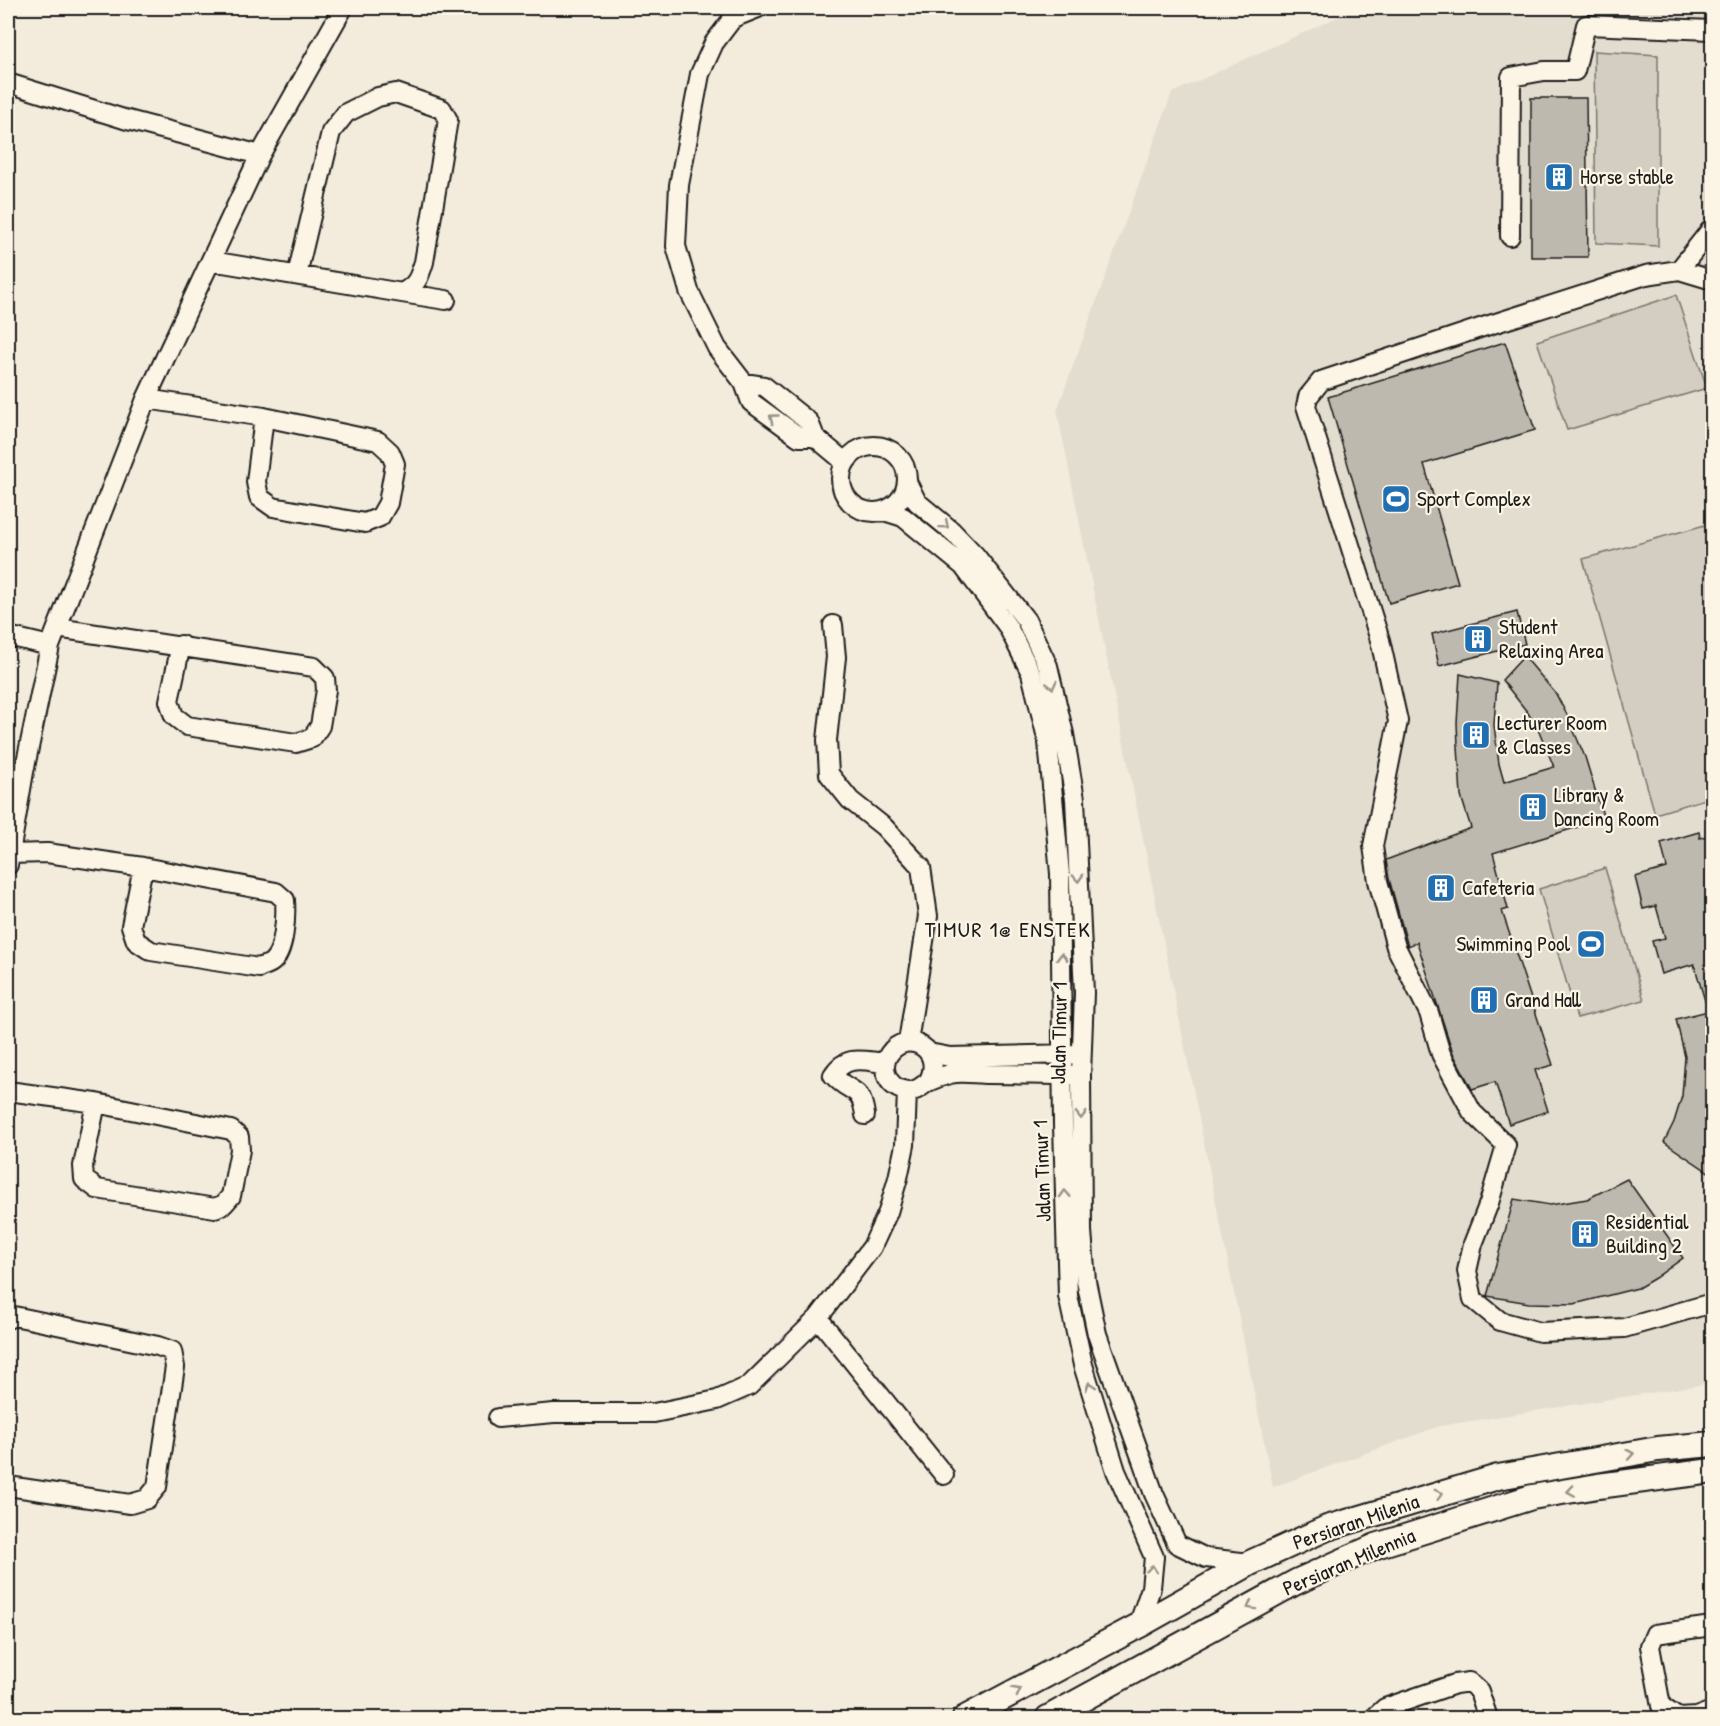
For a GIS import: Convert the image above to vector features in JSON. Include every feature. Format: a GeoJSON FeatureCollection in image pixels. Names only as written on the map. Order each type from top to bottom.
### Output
{"type":"FeatureCollection","features":[{"type":"Feature","properties":{"kind":"main road","name":"Persiaran Milenia"},"geometry":{"type":"LineString","coordinates":[[965,1719],[1250,1563],[1327,1528],[1498,1477],[1658,1449],[1713,1444]]}},
{"type":"Feature","properties":{"kind":"main road","name":"Persiaran Milennia"},"geometry":{"type":"LineString","coordinates":[[1048,1719],[1296,1582],[1376,1546],[1532,1497],[1713,1471]]}},
{"type":"Feature","properties":{"kind":"street"},"geometry":{"type":"LineString","coordinates":[[143,867],[131,926],[136,941],[151,951],[259,968],[272,962],[280,950],[286,915],[285,900],[276,892],[143,867],[47,853],[8,860],[50,646],[146,399],[260,155],[343,8]]}},
{"type":"Feature","properties":{"kind":"street"},"geometry":{"type":"LineString","coordinates":[[758,8],[728,13],[700,74],[679,185],[676,246],[689,291],[717,348],[744,382],[764,386],[809,422],[815,437],[845,462]]}},
{"type":"Feature","properties":{"kind":"street"},"geometry":{"type":"LineString","coordinates":[[1510,236],[1511,77],[1544,71],[1575,71],[1586,25],[1713,30]]}},
{"type":"Feature","properties":{"kind":"street"},"geometry":{"type":"LineString","coordinates":[[8,83],[124,119],[260,155]]}},
{"type":"Feature","properties":{"kind":"street"},"geometry":{"type":"LineString","coordinates":[[297,275],[331,132],[346,113],[378,97],[396,93],[442,109],[448,120],[424,262],[412,288],[402,293]]}},
{"type":"Feature","properties":{"kind":"street"},"geometry":{"type":"LineString","coordinates":[[1678,270],[1713,228]]}},
{"type":"Feature","properties":{"kind":"street"},"geometry":{"type":"LineString","coordinates":[[211,261],[446,300]]}},
{"type":"Feature","properties":{"kind":"street"},"geometry":{"type":"LineString","coordinates":[[1713,280],[1678,270],[1646,275],[1321,381],[1308,397],[1306,406],[1380,640],[1398,721],[1373,846],[1378,881],[1396,947],[1429,1013],[1441,1054],[1472,1112],[1506,1145],[1489,1203],[1473,1244],[1467,1270],[1473,1299],[1500,1321],[1540,1332],[1624,1328],[1713,1303]]}},
{"type":"Feature","properties":{"kind":"street"},"geometry":{"type":"LineString","coordinates":[[146,399],[264,417],[378,441],[390,452],[395,464],[388,503],[380,517],[365,523],[273,507],[259,497],[256,482],[264,417]]}},
{"type":"Feature","properties":{"kind":"street"},"geometry":{"type":"LineString","coordinates":[[878,445],[890,450],[900,458],[906,469],[907,482],[901,499],[884,511],[862,510],[852,504],[845,495],[842,484],[845,462],[865,446],[878,445]]}},
{"type":"Feature","properties":{"kind":"street","name":"Jalan TImur 1"},"geometry":{"type":"LineString","coordinates":[[907,482],[917,502],[952,531],[975,555],[1026,620],[1047,666],[1064,734],[1075,799],[1084,993],[1082,1053],[1072,1075],[1086,1281],[1097,1334],[1154,1494],[1177,1544],[1206,1558],[1250,1563]]}},
{"type":"Feature","properties":{"kind":"street","name":"Jalan Timur 1"},"geometry":{"type":"LineString","coordinates":[[884,511],[903,517],[963,566],[1008,627],[1031,673],[1048,742],[1060,874],[1063,1054],[1072,1075],[1068,1296],[1083,1365],[1116,1471],[1154,1557],[1150,1588],[1138,1626]]}},
{"type":"Feature","properties":{"kind":"street"},"geometry":{"type":"LineString","coordinates":[[833,625],[836,657],[827,740],[829,774],[850,800],[884,827],[921,867],[928,916],[908,1042]]}},
{"type":"Feature","properties":{"kind":"street"},"geometry":{"type":"LineString","coordinates":[[57,628],[181,645],[314,666],[325,678],[326,690],[320,726],[312,738],[296,743],[187,726],[174,716],[169,701],[181,645]]}},
{"type":"Feature","properties":{"kind":"street"},"geometry":{"type":"LineString","coordinates":[[8,636],[50,646]]}},
{"type":"Feature","properties":{"kind":"street"},"geometry":{"type":"LineString","coordinates":[[928,1082],[932,1076],[933,1060],[929,1053],[916,1043],[900,1044],[888,1055],[885,1063],[888,1078],[893,1085],[907,1091],[915,1091],[928,1082],[951,1073],[1072,1075]]}},
{"type":"Feature","properties":{"kind":"street"},"geometry":{"type":"LineString","coordinates":[[929,1053],[950,1057],[1082,1053]]}},
{"type":"Feature","properties":{"kind":"street"},"geometry":{"type":"LineString","coordinates":[[865,1115],[860,1094],[840,1083],[833,1075],[838,1068],[850,1060],[885,1063]]}},
{"type":"Feature","properties":{"kind":"street"},"geometry":{"type":"LineString","coordinates":[[8,1091],[96,1103],[231,1130],[239,1137],[240,1150],[231,1196],[224,1204],[215,1208],[97,1189],[84,1179],[83,1166],[96,1103]]}},
{"type":"Feature","properties":{"kind":"street"},"geometry":{"type":"LineString","coordinates":[[498,1419],[554,1413],[654,1413],[717,1401],[749,1386],[818,1318],[872,1247],[888,1212],[905,1145],[907,1091]]}},
{"type":"Feature","properties":{"kind":"street"},"geometry":{"type":"LineString","coordinates":[[8,1319],[14,1316],[158,1346],[172,1352],[175,1367],[157,1487],[147,1499],[130,1504],[8,1486]]}},
{"type":"Feature","properties":{"kind":"street"},"geometry":{"type":"LineString","coordinates":[[818,1318],[944,1475]]}},
{"type":"Feature","properties":{"kind":"street"},"geometry":{"type":"LineString","coordinates":[[1713,1626],[1655,1634],[1650,1646],[1661,1706],[1678,1718],[1696,1717],[1713,1712]]}},
{"type":"Feature","properties":{"kind":"street"},"geometry":{"type":"LineString","coordinates":[[1374,1719],[1385,1708],[1455,1683],[1469,1682],[1479,1691],[1488,1719]]}},
{"type":"Feature","properties":{"kind":"shaded area"},"geometry":{"type":"Polygon","coordinates":[[[473,8],[544,8],[542,18],[473,8]]]}},
{"type":"Feature","properties":{"kind":"shaded area"},"geometry":{"type":"Polygon","coordinates":[[[1357,8],[1712,9],[1712,1383],[1440,1426],[1273,1487],[1057,410],[1172,93],[1357,8]]]}},
{"type":"Feature","properties":{"kind":"shaded area"},"geometry":{"type":"Polygon","coordinates":[[[1594,51],[1658,55],[1658,246],[1596,243],[1594,51]]]}},
{"type":"Feature","properties":{"kind":"shaded area"},"geometry":{"type":"Polygon","coordinates":[[[1676,295],[1707,388],[1567,430],[1537,341],[1676,295]]]}},
{"type":"Feature","properties":{"kind":"shaded area"},"geometry":{"type":"Polygon","coordinates":[[[1712,523],[1712,797],[1655,814],[1583,559],[1712,523]]]}},
{"type":"Feature","properties":{"kind":"shaded area","name":"Swimming Pool"},"geometry":{"type":"Polygon","coordinates":[[[1605,868],[1644,1000],[1577,1018],[1539,889],[1605,868]]]}},
{"type":"Feature","properties":{"kind":"building","name":"Horse stable"},"geometry":{"type":"Polygon","coordinates":[[[1531,98],[1586,98],[1588,257],[1531,257],[1531,98]]]}},
{"type":"Feature","properties":{"kind":"building","name":"Sport Complex"},"geometry":{"type":"Polygon","coordinates":[[[1505,342],[1535,430],[1424,464],[1458,583],[1389,603],[1328,397],[1505,342]]]}},
{"type":"Feature","properties":{"kind":"building","name":"Student Relaxing Area"},"geometry":{"type":"Polygon","coordinates":[[[1517,612],[1525,644],[1439,666],[1432,634],[1517,612]]]}},
{"type":"Feature","properties":{"kind":"building"},"geometry":{"type":"Polygon","coordinates":[[[1524,656],[1556,694],[1567,715],[1585,757],[1604,819],[1493,853],[1508,909],[1502,911],[1553,1065],[1535,1070],[1548,1111],[1509,1124],[1495,1082],[1472,1089],[1453,1053],[1417,942],[1408,946],[1389,879],[1386,860],[1471,828],[1461,796],[1457,723],[1460,674],[1497,683],[1494,725],[1499,764],[1504,782],[1554,767],[1539,731],[1502,680],[1524,656]]]}},
{"type":"Feature","properties":{"kind":"building"},"geometry":{"type":"Polygon","coordinates":[[[1699,832],[1700,838],[1713,834],[1713,1175],[1664,1142],[1674,1122],[1682,1096],[1685,1057],[1676,1019],[1708,1011],[1694,964],[1661,974],[1652,941],[1665,938],[1656,906],[1643,909],[1635,877],[1667,868],[1661,843],[1699,832]]]}},
{"type":"Feature","properties":{"kind":"building","name":"Residential Building 2"},"geometry":{"type":"Polygon","coordinates":[[[1627,1179],[1683,1258],[1638,1288],[1574,1304],[1529,1303],[1487,1296],[1514,1199],[1550,1205],[1587,1199],[1627,1179]]]}},
{"type":"Feature","properties":{"kind":"place","name":"Horse stable"},"geometry":{"type":"Point","coordinates":[1559,177]}},
{"type":"Feature","properties":{"kind":"place","name":"Sport Complex"},"geometry":{"type":"Point","coordinates":[1396,499]}},
{"type":"Feature","properties":{"kind":"place","name":"Student Relaxing Area"},"geometry":{"type":"Point","coordinates":[1478,639]}},
{"type":"Feature","properties":{"kind":"place","name":"Lecturer Room & Classes"},"geometry":{"type":"Point","coordinates":[1476,735]}},
{"type":"Feature","properties":{"kind":"place","name":"Library & Dancing Room"},"geometry":{"type":"Point","coordinates":[1533,807]}},
{"type":"Feature","properties":{"kind":"place","name":"Cafeteria"},"geometry":{"type":"Point","coordinates":[1441,888]}},
{"type":"Feature","properties":{"kind":"place","name":"Swimming Pool"},"geometry":{"type":"Point","coordinates":[1591,944]}},
{"type":"Feature","properties":{"kind":"place","name":"Grand Hall"},"geometry":{"type":"Point","coordinates":[1484,1000]}},
{"type":"Feature","properties":{"kind":"place","name":"Residential Building 2"},"geometry":{"type":"Point","coordinates":[1585,1234]}},
{"type":"Feature","properties":{"kind":"district","name":"TIMUR 1@ ENSTEK"},"geometry":{"type":"Point","coordinates":[1008,929]}}]}
